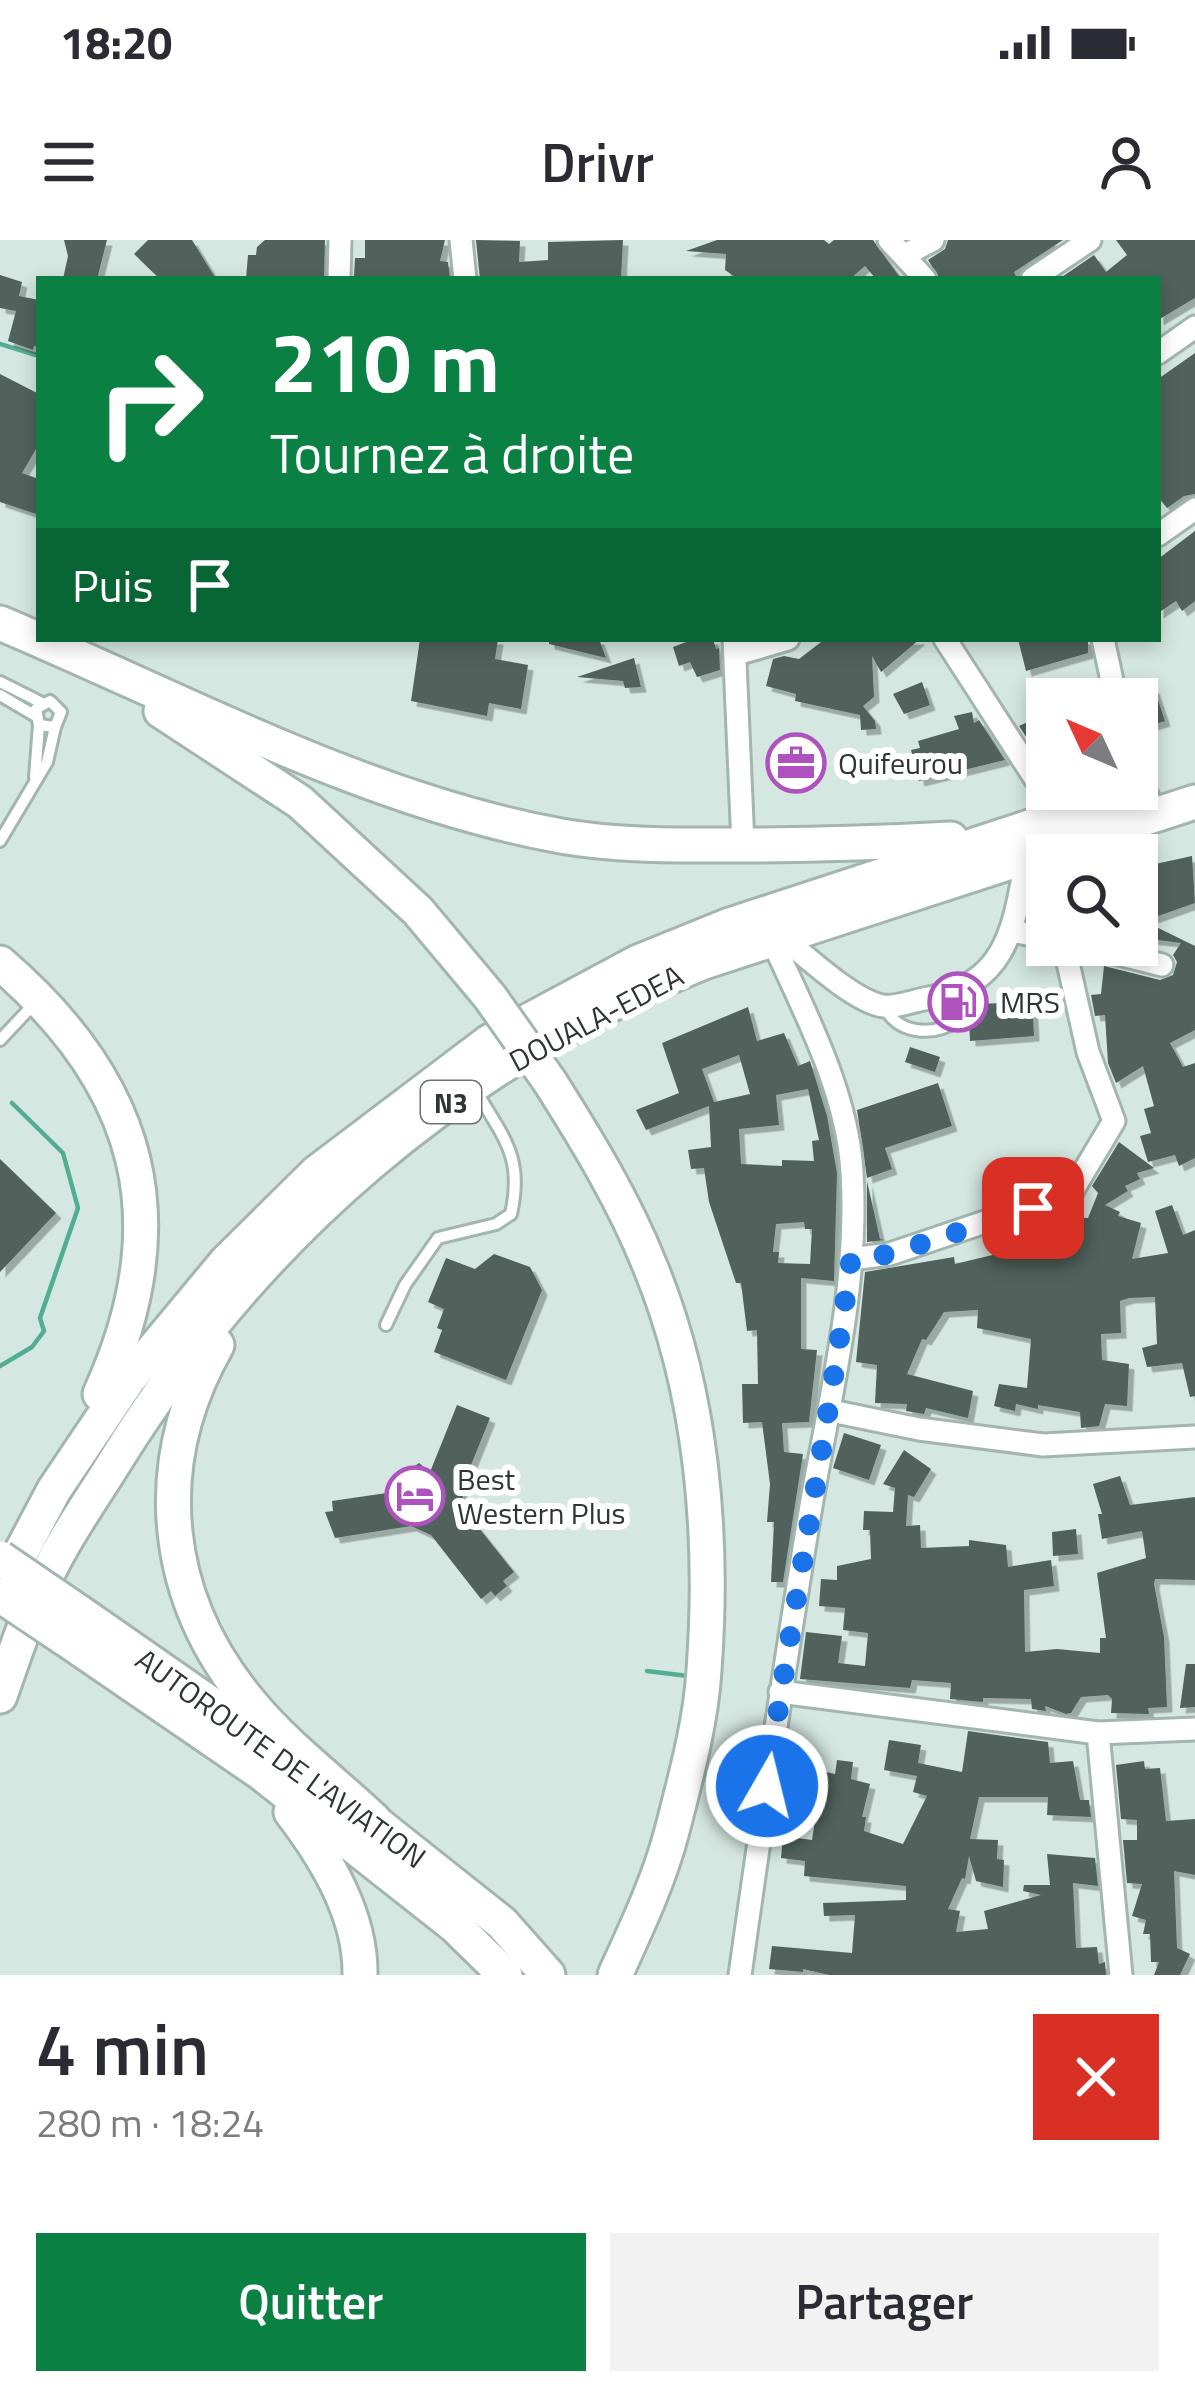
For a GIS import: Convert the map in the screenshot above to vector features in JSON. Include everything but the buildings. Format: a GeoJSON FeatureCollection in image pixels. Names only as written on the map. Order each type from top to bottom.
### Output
{"type":"FeatureCollection","features":[{"type":"Feature","properties":{"kind":"highway"},"geometry":{"type":"LineString","coordinates":[[0,623],[36,638]]}},
{"type":"Feature","properties":{"kind":"highway"},"geometry":{"type":"LineString","coordinates":[[45,642],[281,745],[473,815],[563,836],[658,845],[828,845],[995,837]]}},
{"type":"Feature","properties":{"kind":"highway"},"geometry":{"type":"LineString","coordinates":[[52,645],[300,802],[418,911],[490,997],[550,1082],[612,1180],[652,1269],[686,1377],[700,1458],[706,1534],[704,1673],[671,1834],[615,1975]]}},
{"type":"Feature","properties":{"kind":"highway","name":"DOUALA-EDEA"},"geometry":{"type":"LineString","coordinates":[[1158,791],[1191,786]]}},
{"type":"Feature","properties":{"kind":"highway","name":"DOUALA-EDEA"},"geometry":{"type":"LineString","coordinates":[[1079,834],[1191,786]]}},
{"type":"Feature","properties":{"kind":"highway","name":"DOUALA-EDEA"},"geometry":{"type":"LineString","coordinates":[[0,1594],[54,1490],[128,1380],[226,1262],[316,1173],[489,1042],[638,962],[727,926],[1083,810]]}},
{"type":"Feature","properties":{"kind":"highway","name":"DOUALA-EDEA"},"geometry":{"type":"LineString","coordinates":[[0,1696],[53,1562],[131,1437],[218,1315],[292,1232],[347,1180],[468,1089],[641,987],[1026,856]]}},
{"type":"Feature","properties":{"kind":"highway"},"geometry":{"type":"LineString","coordinates":[[0,963],[40,998],[109,1088],[134,1162],[140,1215],[140,1274],[121,1348],[54,1490]]}},
{"type":"Feature","properties":{"kind":"highway"},"geometry":{"type":"LineString","coordinates":[[374,1820],[252,1706],[199,1628],[181,1581],[174,1526],[176,1463],[192,1388],[232,1319],[282,1257],[340,1198],[468,1089]]}},
{"type":"Feature","properties":{"kind":"highway","name":"AUTOROUTE DE L'AVIATION"},"geometry":{"type":"LineString","coordinates":[[0,1558],[71,1625],[454,1926],[505,1975]]}},
{"type":"Feature","properties":{"kind":"highway","name":"AUTOROUTE DE L'AVIATION"},"geometry":{"type":"LineString","coordinates":[[0,1594],[71,1625],[374,1820],[502,1923],[548,1975]]}},
{"type":"Feature","properties":{"kind":"highway"},"geometry":{"type":"LineString","coordinates":[[260,1773],[318,1847],[338,1884],[353,1930],[360,1975]]}},
{"type":"Feature","properties":{"kind":"street"},"geometry":{"type":"LineString","coordinates":[[339,276],[340,240]]}},
{"type":"Feature","properties":{"kind":"street"},"geometry":{"type":"LineString","coordinates":[[460,240],[465,276]]}},
{"type":"Feature","properties":{"kind":"street"},"geometry":{"type":"LineString","coordinates":[[910,265],[933,240]]}},
{"type":"Feature","properties":{"kind":"street"},"geometry":{"type":"LineString","coordinates":[[1036,276],[1090,240]]}},
{"type":"Feature","properties":{"kind":"street"},"geometry":{"type":"LineString","coordinates":[[1161,351],[1195,328]]}},
{"type":"Feature","properties":{"kind":"street"},"geometry":{"type":"LineString","coordinates":[[1161,534],[1195,509]]}},
{"type":"Feature","properties":{"kind":"street"},"geometry":{"type":"LineString","coordinates":[[743,845],[735,647],[768,642]]}},
{"type":"Feature","properties":{"kind":"street"},"geometry":{"type":"LineString","coordinates":[[947,642],[1060,817]]}},
{"type":"Feature","properties":{"kind":"street"},"geometry":{"type":"LineString","coordinates":[[1104,642],[1111,678]]}},
{"type":"Feature","properties":{"kind":"street"},"geometry":{"type":"LineString","coordinates":[[777,939],[884,1006],[939,996],[969,984],[993,967],[1012,931],[1026,861]]}},
{"type":"Feature","properties":{"kind":"street"},"geometry":{"type":"LineString","coordinates":[[1012,931],[1026,934]]}},
{"type":"Feature","properties":{"kind":"street"},"geometry":{"type":"LineString","coordinates":[[740,1975],[780,1692],[831,1412],[851,1259],[852,1170],[842,1117],[817,1038],[777,939]]}},
{"type":"Feature","properties":{"kind":"street"},"geometry":{"type":"LineString","coordinates":[[1158,964],[1162,965]]}},
{"type":"Feature","properties":{"kind":"street"},"geometry":{"type":"LineString","coordinates":[[851,1259],[890,1254],[1072,1193],[1114,1120],[1088,1052],[1069,966]]}},
{"type":"Feature","properties":{"kind":"street"},"geometry":{"type":"LineString","coordinates":[[831,1412],[1043,1445],[1195,1437]]}},
{"type":"Feature","properties":{"kind":"street"},"geometry":{"type":"LineString","coordinates":[[780,1692],[1098,1733],[1195,1730]]}},
{"type":"Feature","properties":{"kind":"street"},"geometry":{"type":"LineString","coordinates":[[1098,1733],[1121,1975]]}},
{"type":"Feature","properties":{"kind":"lane"},"geometry":{"type":"LineString","coordinates":[[0,682],[42,703],[50,701],[62,712],[46,762],[0,841]]}},
{"type":"Feature","properties":{"kind":"lane"},"geometry":{"type":"LineString","coordinates":[[0,695],[55,727]]}},
{"type":"Feature","properties":{"kind":"lane"},"geometry":{"type":"LineString","coordinates":[[35,777],[42,703]]}},
{"type":"Feature","properties":{"kind":"lane"},"geometry":{"type":"LineString","coordinates":[[884,1006],[900,1027],[946,1028],[957,1022],[969,984]]}},
{"type":"Feature","properties":{"kind":"lane"},"geometry":{"type":"LineString","coordinates":[[0,1040],[40,998]]}},
{"type":"Feature","properties":{"kind":"lane"},"geometry":{"type":"LineString","coordinates":[[386,1325],[405,1285],[438,1238],[496,1224],[511,1214],[518,1185],[516,1162],[468,1089]]}},
{"type":"Feature","properties":{"kind":"waterway"},"geometry":{"type":"LineString","coordinates":[[0,344],[36,355]]}},
{"type":"Feature","properties":{"kind":"waterway"},"geometry":{"type":"LineString","coordinates":[[0,1366],[32,1347],[44,1331],[40,1318],[78,1208],[63,1153],[12,1103]]}},
{"type":"Feature","properties":{"kind":"waterway"},"geometry":{"type":"LineString","coordinates":[[647,1671],[688,1676]]}},
{"type":"Feature","properties":{"kind":"place","name":"Quifeurou"},"geometry":{"type":"Point","coordinates":[796,763]}},
{"type":"Feature","properties":{"kind":"place","name":"MRS"},"geometry":{"type":"Point","coordinates":[958,1002]}},
{"type":"Feature","properties":{"kind":"place","name":"Best Western Plus"},"geometry":{"type":"Point","coordinates":[415,1496]}},
{"type":"Feature","properties":{"kind":"route"},"geometry":{"type":"LineString","coordinates":[[767,1786],[831,1412],[851,1259],[890,1254],[1033,1208]]}}]}
